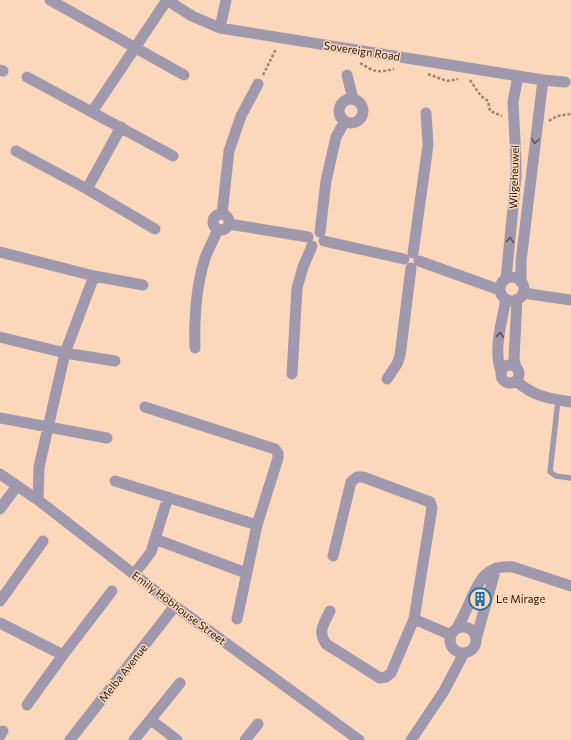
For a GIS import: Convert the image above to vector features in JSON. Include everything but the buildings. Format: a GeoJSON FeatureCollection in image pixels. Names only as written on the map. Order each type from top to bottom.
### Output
{"type":"FeatureCollection","features":[{"type":"Feature","properties":{"kind":"street"},"geometry":{"type":"LineString","coordinates":[[50,0],[184,75]]}},
{"type":"Feature","properties":{"kind":"street"},"geometry":{"type":"LineString","coordinates":[[92,112],[136,49],[167,0]]}},
{"type":"Feature","properties":{"kind":"street","name":"Sovereign Road"},"geometry":{"type":"LineString","coordinates":[[167,0],[192,16],[220,28],[543,80],[564,82]]}},
{"type":"Feature","properties":{"kind":"street"},"geometry":{"type":"LineString","coordinates":[[220,28],[226,0]]}},
{"type":"Feature","properties":{"kind":"street"},"geometry":{"type":"LineString","coordinates":[[347,74],[353,99],[361,104],[363,112],[361,117],[354,122],[345,121],[340,113],[341,104],[344,101],[353,99]]}},
{"type":"Feature","properties":{"kind":"street","name":"Wilgeheuwel"},"geometry":{"type":"LineString","coordinates":[[506,279],[516,177],[514,102],[518,76]]}},
{"type":"Feature","properties":{"kind":"street"},"geometry":{"type":"LineString","coordinates":[[27,77],[173,156]]}},
{"type":"Feature","properties":{"kind":"street","name":"Wilgeheuwel"},"geometry":{"type":"LineString","coordinates":[[521,282],[521,261],[543,80]]}},
{"type":"Feature","properties":{"kind":"street"},"geometry":{"type":"LineString","coordinates":[[222,214],[229,151],[241,116],[258,84]]}},
{"type":"Feature","properties":{"kind":"street"},"geometry":{"type":"LineString","coordinates":[[387,379],[397,364],[400,356],[428,145],[426,113]]}},
{"type":"Feature","properties":{"kind":"street"},"geometry":{"type":"LineString","coordinates":[[229,224],[310,242],[319,246],[322,236],[326,180],[336,137],[345,121]]}},
{"type":"Feature","properties":{"kind":"street"},"geometry":{"type":"LineString","coordinates":[[87,189],[121,128]]}},
{"type":"Feature","properties":{"kind":"street"},"geometry":{"type":"LineString","coordinates":[[16,151],[87,189],[155,229]]}},
{"type":"Feature","properties":{"kind":"street"},"geometry":{"type":"LineString","coordinates":[[222,214],[228,217],[229,224],[225,229],[218,229],[215,227],[215,217],[222,214]]}},
{"type":"Feature","properties":{"kind":"street"},"geometry":{"type":"LineString","coordinates":[[195,348],[194,319],[197,294],[205,259],[218,229]]}},
{"type":"Feature","properties":{"kind":"street"},"geometry":{"type":"LineString","coordinates":[[322,236],[412,260],[503,294],[510,300],[520,296],[571,300]]}},
{"type":"Feature","properties":{"kind":"street"},"geometry":{"type":"LineString","coordinates":[[292,374],[297,288],[310,242]]}},
{"type":"Feature","properties":{"kind":"street"},"geometry":{"type":"LineString","coordinates":[[0,252],[94,276],[143,285]]}},
{"type":"Feature","properties":{"kind":"street"},"geometry":{"type":"LineString","coordinates":[[38,500],[39,467],[65,353],[94,276]]}},
{"type":"Feature","properties":{"kind":"street"},"geometry":{"type":"LineString","coordinates":[[514,278],[523,285],[520,296],[514,359],[519,375],[516,381],[510,384],[503,381],[498,356],[503,294],[502,283],[506,279],[514,278]]}},
{"type":"Feature","properties":{"kind":"street"},"geometry":{"type":"LineString","coordinates":[[0,337],[65,353],[115,361]]}},
{"type":"Feature","properties":{"kind":"street"},"geometry":{"type":"LineString","coordinates":[[501,372],[502,368],[509,365],[516,367]]}},
{"type":"Feature","properties":{"kind":"street"},"geometry":{"type":"LineString","coordinates":[[516,381],[532,393],[546,398],[571,402]]}},
{"type":"Feature","properties":{"kind":"street"},"geometry":{"type":"LineString","coordinates":[[145,407],[275,449],[278,453],[278,458],[257,525],[236,619]]}},
{"type":"Feature","properties":{"kind":"street"},"geometry":{"type":"LineString","coordinates":[[0,418],[107,438]]}},
{"type":"Feature","properties":{"kind":"street","name":"Emily Hobhouse Street"},"geometry":{"type":"LineString","coordinates":[[0,474],[38,500],[175,606],[359,740]]}},
{"type":"Feature","properties":{"kind":"street"},"geometry":{"type":"LineString","coordinates":[[330,611],[321,631],[322,638],[326,644],[380,678],[386,678],[391,673],[414,620],[432,508],[430,502],[363,477],[357,477],[351,482],[333,556]]}},
{"type":"Feature","properties":{"kind":"street"},"geometry":{"type":"LineString","coordinates":[[115,481],[257,525]]}},
{"type":"Feature","properties":{"kind":"street"},"geometry":{"type":"LineString","coordinates":[[0,509],[17,486]]}},
{"type":"Feature","properties":{"kind":"street"},"geometry":{"type":"LineString","coordinates":[[134,574],[151,552],[168,497]]}},
{"type":"Feature","properties":{"kind":"street"},"geometry":{"type":"LineString","coordinates":[[155,539],[246,573]]}},
{"type":"Feature","properties":{"kind":"street"},"geometry":{"type":"LineString","coordinates":[[0,601],[43,541]]}},
{"type":"Feature","properties":{"kind":"street"},"geometry":{"type":"LineString","coordinates":[[464,653],[453,647],[450,639],[479,582],[485,575],[496,568],[505,566],[513,567],[571,586]]}},
{"type":"Feature","properties":{"kind":"street"},"geometry":{"type":"LineString","coordinates":[[411,740],[444,691],[464,653],[471,650],[476,643],[496,568]]}},
{"type":"Feature","properties":{"kind":"street"},"geometry":{"type":"LineString","coordinates":[[27,705],[112,591]]}},
{"type":"Feature","properties":{"kind":"street","name":"Melba Avenue"},"geometry":{"type":"LineString","coordinates":[[70,740],[175,606]]}},
{"type":"Feature","properties":{"kind":"street"},"geometry":{"type":"LineString","coordinates":[[414,620],[454,631],[462,627],[470,629],[476,635],[476,639]]}},
{"type":"Feature","properties":{"kind":"street"},"geometry":{"type":"LineString","coordinates":[[0,623],[63,655]]}},
{"type":"Feature","properties":{"kind":"street"},"geometry":{"type":"LineString","coordinates":[[134,740],[180,683]]}},
{"type":"Feature","properties":{"kind":"street"},"geometry":{"type":"LineString","coordinates":[[151,720],[178,740]]}},
{"type":"Feature","properties":{"kind":"street"},"geometry":{"type":"LineString","coordinates":[[245,740],[258,724]]}},
{"type":"Feature","properties":{"kind":"lane"},"geometry":{"type":"LineString","coordinates":[[558,400],[550,472],[556,476],[571,478]]}},
{"type":"Feature","properties":{"kind":"path"},"geometry":{"type":"LineString","coordinates":[[258,84],[276,49],[283,50]]}},
{"type":"Feature","properties":{"kind":"path"},"geometry":{"type":"LineString","coordinates":[[357,61],[374,71],[382,72],[395,68]]}},
{"type":"Feature","properties":{"kind":"path"},"geometry":{"type":"LineString","coordinates":[[424,72],[447,81],[463,78],[470,80],[481,96],[488,101],[490,111],[514,122]]}},
{"type":"Feature","properties":{"kind":"path"},"geometry":{"type":"LineString","coordinates":[[537,124],[551,120],[557,116],[571,114]]}},
{"type":"Feature","properties":{"kind":"place","name":"Le Mirage"},"geometry":{"type":"Point","coordinates":[480,599]}}]}
